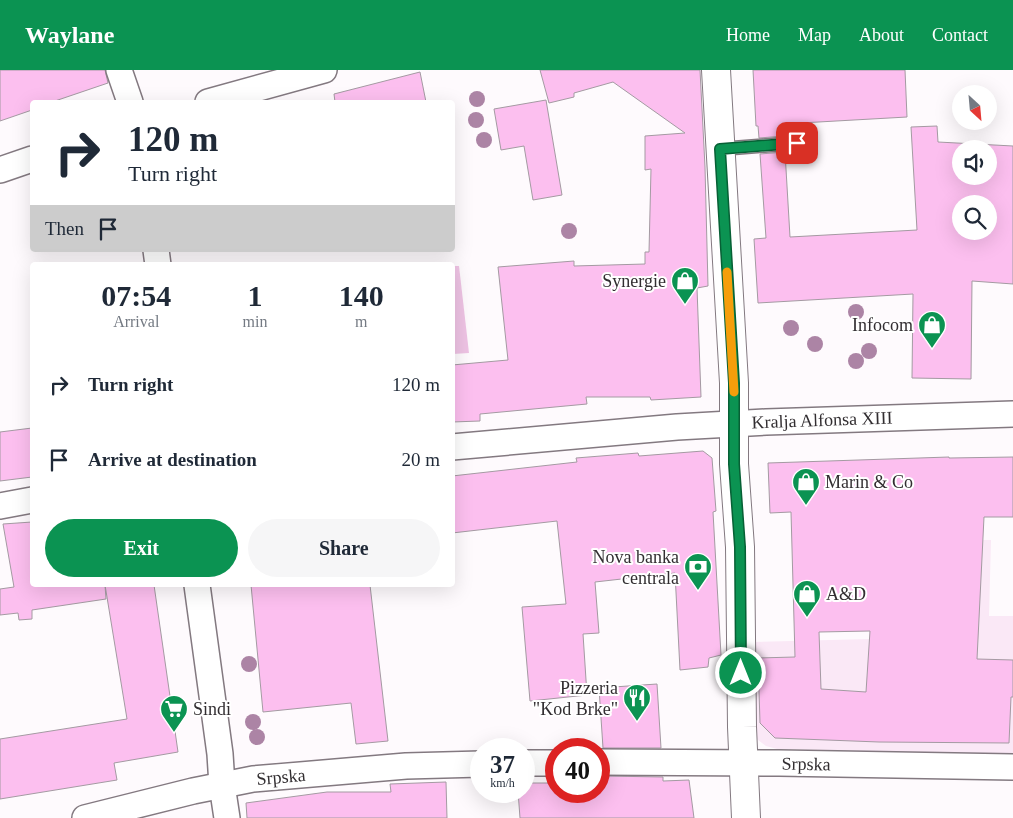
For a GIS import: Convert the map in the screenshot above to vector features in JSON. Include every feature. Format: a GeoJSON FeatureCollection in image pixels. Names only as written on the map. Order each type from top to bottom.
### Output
{"type":"FeatureCollection","features":[{"type":"Feature","properties":{"kind":"street"},"geometry":{"type":"LineString","coordinates":[[119,70],[129,100]]}},
{"type":"Feature","properties":{"kind":"street"},"geometry":{"type":"LineString","coordinates":[[215,100],[324,70]]}},
{"type":"Feature","properties":{"kind":"street"},"geometry":{"type":"LineString","coordinates":[[716,70],[734,383],[734,464],[740,547],[742,727],[746,818]]}},
{"type":"Feature","properties":{"kind":"street"},"geometry":{"type":"LineString","coordinates":[[0,170],[30,160]]}},
{"type":"Feature","properties":{"kind":"street","name":"Kralja Alfonsa XIII"},"geometry":{"type":"LineString","coordinates":[[455,447],[677,427],[766,422],[1013,414]]}},
{"type":"Feature","properties":{"kind":"street"},"geometry":{"type":"LineString","coordinates":[[0,506],[30,500]]}},
{"type":"Feature","properties":{"kind":"street"},"geometry":{"type":"LineString","coordinates":[[197,587],[227,818]]}},
{"type":"Feature","properties":{"kind":"street","name":"Srpska"},"geometry":{"type":"LineString","coordinates":[[610,762],[1013,767]]}},
{"type":"Feature","properties":{"kind":"street","name":"Srpska"},"geometry":{"type":"LineString","coordinates":[[85,818],[253,779],[406,766],[470,764]]}},
{"type":"Feature","properties":{"kind":"lane"},"geometry":{"type":"LineString","coordinates":[[720,149],[797,143]]}},
{"type":"Feature","properties":{"kind":"shaded area"},"geometry":{"type":"Polygon","coordinates":[[[455,266],[459,266],[469,353],[455,354],[455,266]]]}},
{"type":"Feature","properties":{"kind":"shaded area"},"geometry":{"type":"Polygon","coordinates":[[[867,540],[991,540],[989,616],[1013,616],[1013,755],[777,749],[766,746],[758,740],[754,733],[752,642],[870,639],[867,540]]]}},
{"type":"Feature","properties":{"kind":"building"},"geometry":{"type":"Polygon","coordinates":[[[0,70],[105,70],[108,83],[58,100],[30,100],[30,111],[0,121],[0,70]]]}},
{"type":"Feature","properties":{"kind":"building"},"geometry":{"type":"Polygon","coordinates":[[[540,70],[700,70],[708,286],[697,288],[701,397],[651,400],[650,397],[586,397],[587,404],[480,414],[480,421],[455,422],[455,365],[508,360],[498,267],[574,261],[574,266],[645,264],[645,252],[649,252],[651,169],[645,170],[645,136],[685,133],[613,82],[574,93],[574,97],[549,103],[540,70]]]}},
{"type":"Feature","properties":{"kind":"building"},"geometry":{"type":"Polygon","coordinates":[[[753,70],[905,70],[907,117],[783,124],[784,136],[759,138],[758,126],[756,126],[753,70]]]}},
{"type":"Feature","properties":{"kind":"building"},"geometry":{"type":"Polygon","coordinates":[[[420,72],[426,100],[335,100],[334,94],[420,72]]]}},
{"type":"Feature","properties":{"kind":"building"},"geometry":{"type":"Polygon","coordinates":[[[546,100],[562,195],[533,200],[524,146],[501,150],[494,109],[546,100]]]}},
{"type":"Feature","properties":{"kind":"building"},"geometry":{"type":"Polygon","coordinates":[[[937,126],[938,142],[952,143],[952,185],[997,185],[997,145],[1013,146],[1013,284],[972,281],[971,379],[912,378],[913,294],[758,303],[754,239],[766,238],[760,154],[785,152],[790,237],[917,230],[911,127],[937,126]]]}},
{"type":"Feature","properties":{"kind":"building"},"geometry":{"type":"Polygon","coordinates":[[[30,428],[30,477],[0,481],[0,432],[30,428]]]}},
{"type":"Feature","properties":{"kind":"building"},"geometry":{"type":"Polygon","coordinates":[[[703,451],[712,458],[716,511],[713,512],[721,655],[709,658],[708,667],[680,670],[675,573],[595,582],[599,633],[583,634],[587,695],[530,701],[522,607],[566,604],[557,521],[455,533],[455,476],[577,462],[576,458],[638,453],[639,456],[703,451]]]}},
{"type":"Feature","properties":{"kind":"building"},"geometry":{"type":"Polygon","coordinates":[[[949,457],[1013,457],[1013,517],[984,517],[977,659],[1013,660],[1013,697],[1011,697],[1009,743],[879,742],[775,738],[760,723],[758,658],[795,657],[791,512],[770,513],[768,463],[949,457]],[[870,631],[819,632],[821,689],[866,692],[870,631]]]}},
{"type":"Feature","properties":{"kind":"building"},"geometry":{"type":"Polygon","coordinates":[[[30,522],[30,587],[105,587],[106,599],[32,610],[32,619],[19,620],[18,613],[0,615],[0,589],[14,587],[3,524],[30,522]]]}},
{"type":"Feature","properties":{"kind":"building"},"geometry":{"type":"Polygon","coordinates":[[[105,587],[154,587],[178,752],[114,763],[117,780],[0,799],[0,739],[127,719],[105,587]]]}},
{"type":"Feature","properties":{"kind":"building"},"geometry":{"type":"Polygon","coordinates":[[[251,587],[370,587],[388,741],[356,744],[351,703],[263,712],[251,587]]]}},
{"type":"Feature","properties":{"kind":"building"},"geometry":{"type":"Polygon","coordinates":[[[657,684],[661,748],[610,748],[610,738],[602,738],[599,688],[657,684]]]}},
{"type":"Feature","properties":{"kind":"building"},"geometry":{"type":"Polygon","coordinates":[[[610,776],[663,777],[663,781],[689,780],[694,818],[520,818],[519,803],[535,803],[535,783],[545,783],[545,803],[610,803],[610,776]]]}},
{"type":"Feature","properties":{"kind":"building"},"geometry":{"type":"Polygon","coordinates":[[[446,782],[447,818],[247,818],[246,803],[327,792],[391,792],[390,784],[446,782]]]}},
{"type":"Feature","properties":{"kind":"slow traffic"},"geometry":{"type":"LineString","coordinates":[[727,272],[734,392]]}},
{"type":"Feature","properties":{"kind":"place","name":"Synergie"},"geometry":{"type":"Point","coordinates":[685,305]}},
{"type":"Feature","properties":{"kind":"place","name":"Infocom"},"geometry":{"type":"Point","coordinates":[932,349]}},
{"type":"Feature","properties":{"kind":"place","name":"Marin & Co"},"geometry":{"type":"Point","coordinates":[806,506]}},
{"type":"Feature","properties":{"kind":"place","name":"Nova banka centrala"},"geometry":{"type":"Point","coordinates":[698,591]}},
{"type":"Feature","properties":{"kind":"place","name":"A&D"},"geometry":{"type":"Point","coordinates":[807,618]}},
{"type":"Feature","properties":{"kind":"place","name":"Pizzeria \"Kod Brke\""},"geometry":{"type":"Point","coordinates":[637,722]}},
{"type":"Feature","properties":{"kind":"place","name":"Sindi"},"geometry":{"type":"Point","coordinates":[174,733]}},
{"type":"Feature","properties":{"kind":"route"},"geometry":{"type":"LineString","coordinates":[[741,673],[740,547],[734,464],[734,383],[720,149],[797,143]]}}]}
